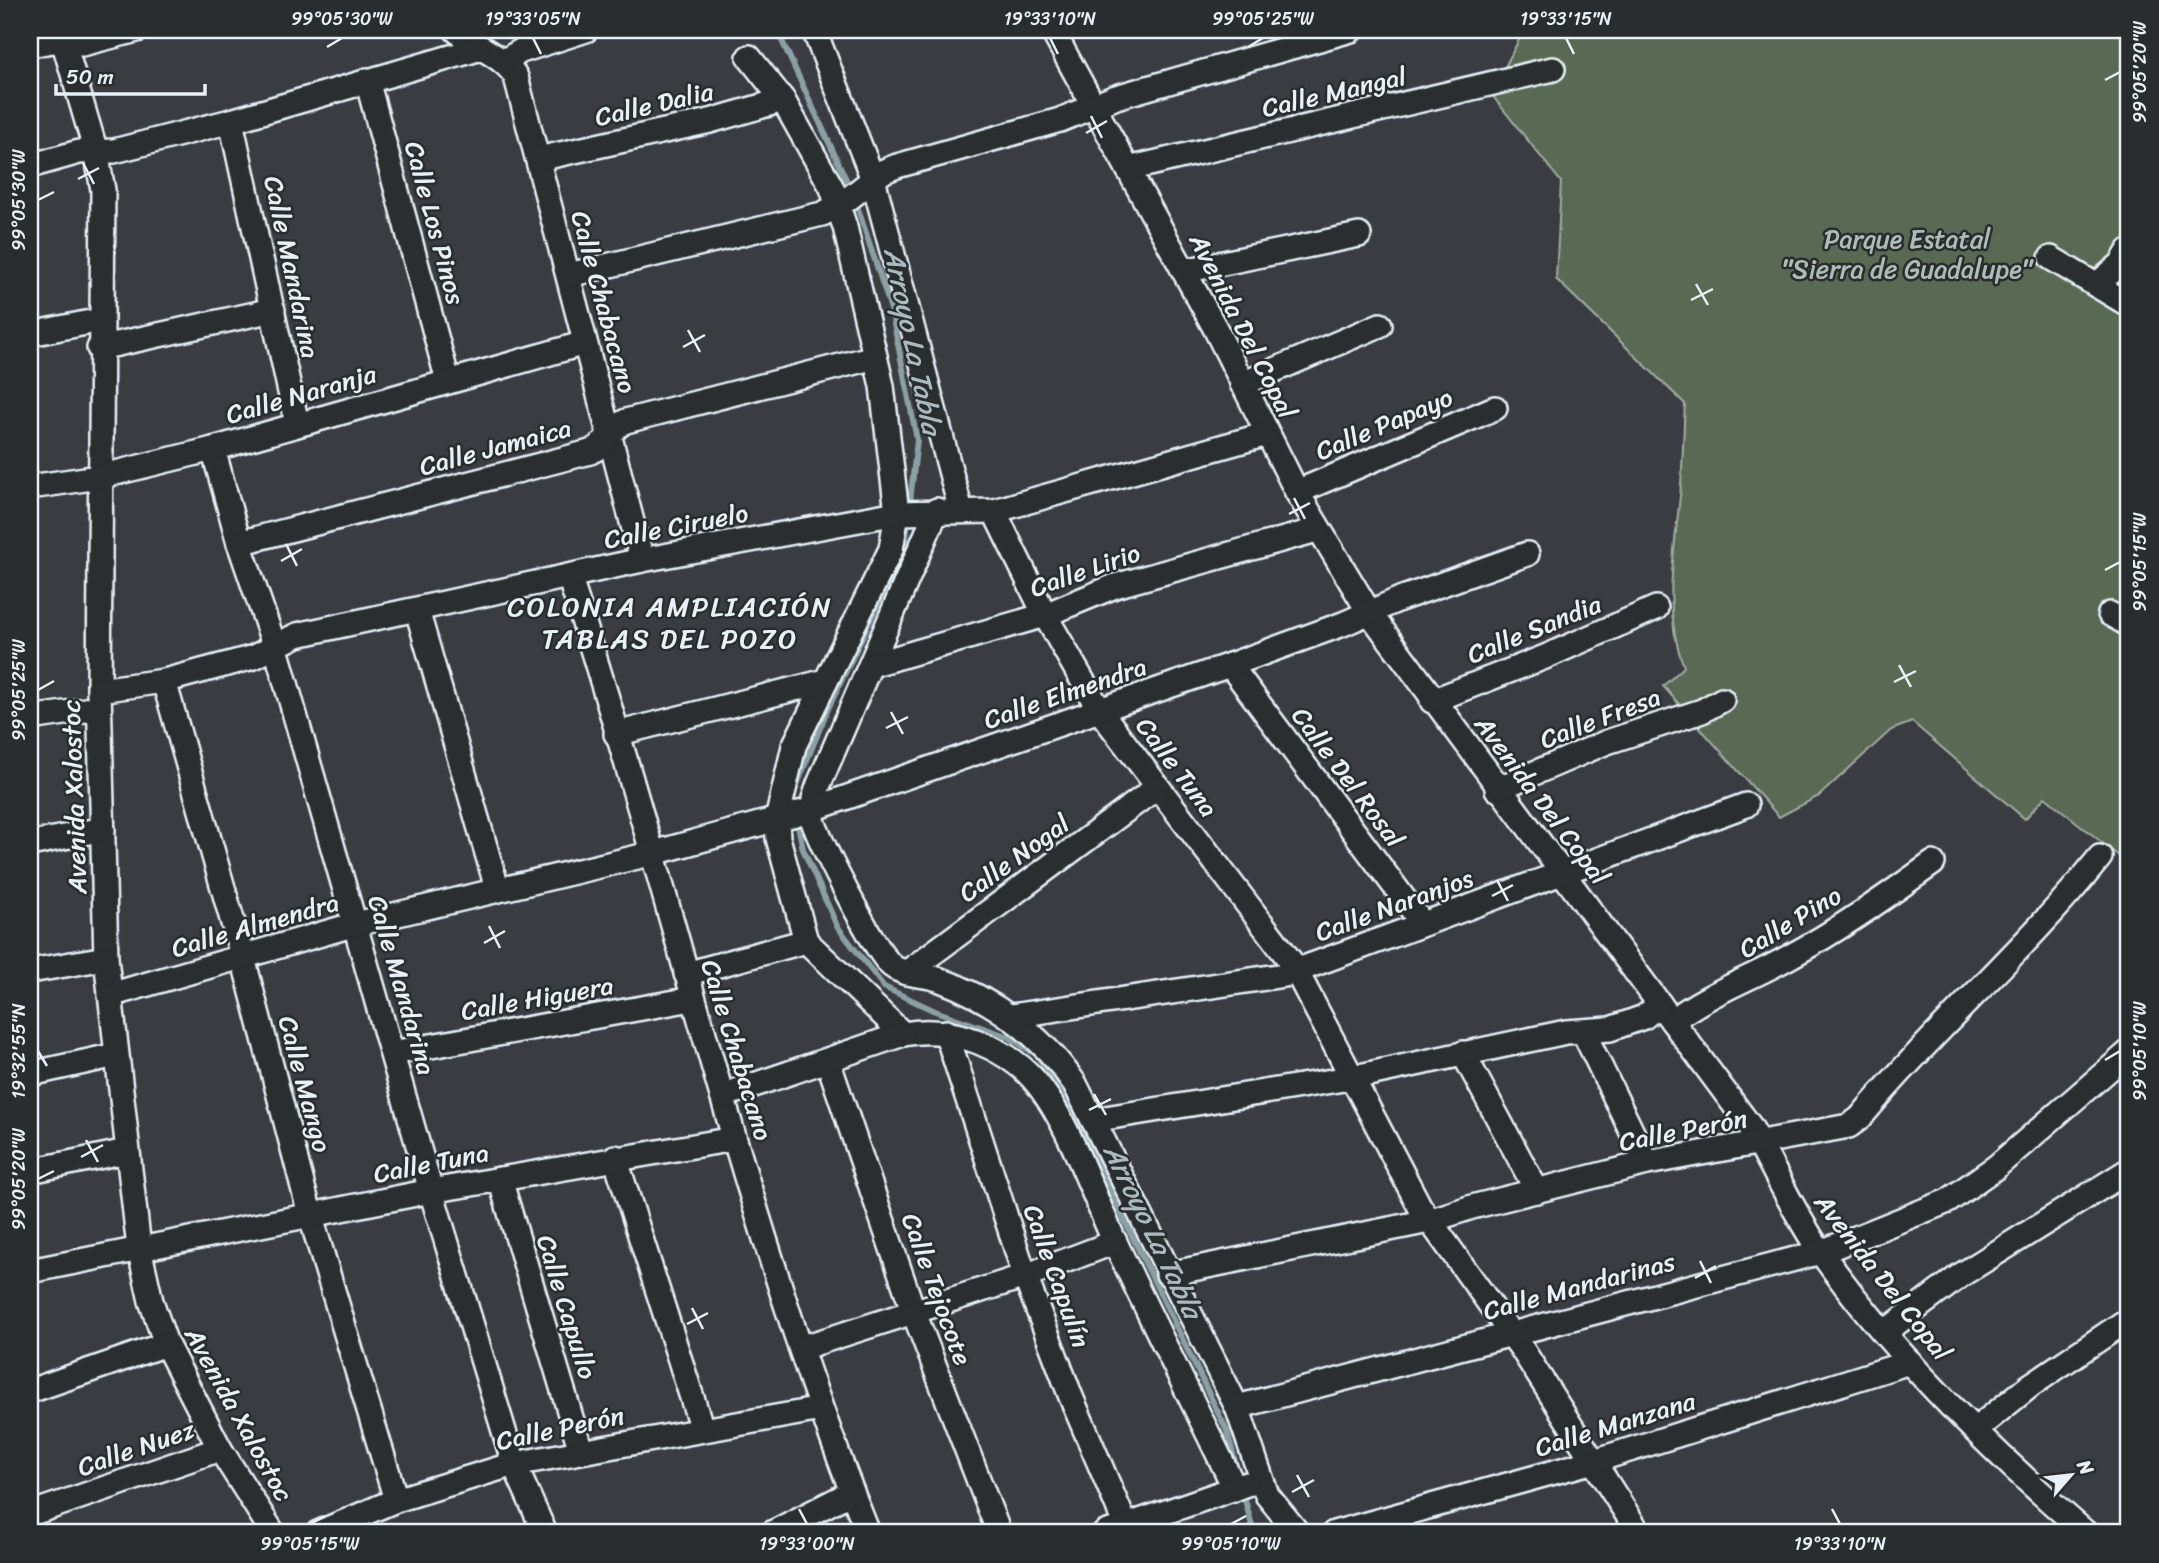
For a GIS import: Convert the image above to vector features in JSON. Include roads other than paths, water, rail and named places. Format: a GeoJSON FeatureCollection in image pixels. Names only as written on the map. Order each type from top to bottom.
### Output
{"type":"FeatureCollection","features":[{"type":"Feature","properties":{"kind":"street"},"geometry":{"type":"LineString","coordinates":[[30,44],[62,36],[82,44],[137,30]]}},
{"type":"Feature","properties":{"kind":"street"},"geometry":{"type":"LineString","coordinates":[[456,30],[478,49],[504,61],[521,51],[576,31]]}},
{"type":"Feature","properties":{"kind":"street"},"geometry":{"type":"LineString","coordinates":[[816,30],[856,193],[961,511]]}},
{"type":"Feature","properties":{"kind":"street","name":"Avenida Del Copal"},"geometry":{"type":"LineString","coordinates":[[1052,30],[1184,271],[1317,530],[1369,612],[1760,1143],[1785,1196],[1821,1252],[1910,1362],[2086,1533]]}},
{"type":"Feature","properties":{"kind":"street"},"geometry":{"type":"LineString","coordinates":[[569,275],[795,223],[856,193],[897,166],[1060,120],[1116,97],[1351,30]]}},
{"type":"Feature","properties":{"kind":"street","name":"Avenida Xalostoc"},"geometry":{"type":"LineString","coordinates":[[62,36],[96,152],[104,217],[99,348],[99,699],[106,958],[139,1248],[151,1301],[166,1344],[220,1449],[273,1533]]}},
{"type":"Feature","properties":{"kind":"street"},"geometry":{"type":"LineString","coordinates":[[30,166],[79,152],[114,151],[231,121],[478,49]]}},
{"type":"Feature","properties":{"kind":"street"},"geometry":{"type":"LineString","coordinates":[[750,57],[856,193],[876,357],[914,512],[871,666],[819,785],[812,810],[817,832],[877,947],[893,967],[906,973],[939,979],[1011,1016],[1040,1040],[1062,1065],[1093,1120],[1237,1407],[1253,1448],[1247,1485]]}},
{"type":"Feature","properties":{"kind":"street","name":"Calle Chabacano"},"geometry":{"type":"LineString","coordinates":[[504,61],[516,77],[642,560]]}},
{"type":"Feature","properties":{"kind":"street","name":"Calle Mangal"},"geometry":{"type":"LineString","coordinates":[[1128,169],[1553,69]]}},
{"type":"Feature","properties":{"kind":"street","name":"Calle Los Pinos"},"geometry":{"type":"LineString","coordinates":[[368,80],[448,381]]}},
{"type":"Feature","properties":{"kind":"street","name":"Calle Dalia"},"geometry":{"type":"LineString","coordinates":[[538,159],[710,121],[783,100]]}},
{"type":"Feature","properties":{"kind":"street","name":"Calle Mandarina"},"geometry":{"type":"LineString","coordinates":[[231,121],[297,425]]}},
{"type":"Feature","properties":{"kind":"street"},"geometry":{"type":"LineString","coordinates":[[1184,271],[1359,235]]}},
{"type":"Feature","properties":{"kind":"street"},"geometry":{"type":"LineString","coordinates":[[2096,285],[2121,264],[2129,251]]}},
{"type":"Feature","properties":{"kind":"street"},"geometry":{"type":"LineString","coordinates":[[2051,258],[2129,305]]}},
{"type":"Feature","properties":{"kind":"street"},"geometry":{"type":"LineString","coordinates":[[99,348],[273,310]]}},
{"type":"Feature","properties":{"kind":"street"},"geometry":{"type":"LineString","coordinates":[[30,334],[101,320]]}},
{"type":"Feature","properties":{"kind":"street"},"geometry":{"type":"LineString","coordinates":[[1242,384],[1380,325]]}},
{"type":"Feature","properties":{"kind":"street","name":"Calle Naranja"},"geometry":{"type":"LineString","coordinates":[[30,487],[99,477],[213,449],[585,343]]}},
{"type":"Feature","properties":{"kind":"street","name":"Calle Jamaica"},"geometry":{"type":"LineString","coordinates":[[239,543],[590,452],[601,446],[616,425],[626,421],[876,357]]}},
{"type":"Feature","properties":{"kind":"street","name":"Calle Papayo"},"geometry":{"type":"LineString","coordinates":[[1297,492],[1495,408]]}},
{"type":"Feature","properties":{"kind":"street","name":"Calle Ciruelo"},"geometry":{"type":"LineString","coordinates":[[30,718],[254,657],[297,635],[642,560],[914,512],[994,511],[1267,434]]}},
{"type":"Feature","properties":{"kind":"street","name":"Calle Mandarina"},"geometry":{"type":"LineString","coordinates":[[213,449],[514,1464],[545,1533]]}},
{"type":"Feature","properties":{"kind":"street","name":"Calle Tuna"},"geometry":{"type":"LineString","coordinates":[[994,511],[1045,615],[1100,711],[1297,971],[1350,1078],[1429,1221],[1511,1333],[1639,1533]]}},
{"type":"Feature","properties":{"kind":"street"},"geometry":{"type":"LineString","coordinates":[[902,1034],[806,941],[778,838],[794,746],[891,549],[914,512]]}},
{"type":"Feature","properties":{"kind":"street","name":"Calle Lirio"},"geometry":{"type":"LineString","coordinates":[[871,666],[1045,615],[1115,586],[1317,530]]}},
{"type":"Feature","properties":{"kind":"street"},"geometry":{"type":"LineString","coordinates":[[1369,612],[1527,554]]}},
{"type":"Feature","properties":{"kind":"street","name":"Calle Chabacano"},"geometry":{"type":"LineString","coordinates":[[569,576],[734,1139],[821,1409],[868,1533]]}},
{"type":"Feature","properties":{"kind":"street","name":"Calle Sandia"},"geometry":{"type":"LineString","coordinates":[[1432,701],[1545,657],[1656,608]]}},
{"type":"Feature","properties":{"kind":"street"},"geometry":{"type":"LineString","coordinates":[[417,610],[497,888]]}},
{"type":"Feature","properties":{"kind":"street","name":"Calle Elmendra"},"geometry":{"type":"LineString","coordinates":[[781,819],[1100,711],[1369,612]]}},
{"type":"Feature","properties":{"kind":"street","name":"Calle Del Rosal"},"geometry":{"type":"LineString","coordinates":[[1230,665],[1422,923]]}},
{"type":"Feature","properties":{"kind":"street","name":"Calle Mango"},"geometry":{"type":"LineString","coordinates":[[164,681],[243,958],[310,1214],[396,1500]]}},
{"type":"Feature","properties":{"kind":"street"},"geometry":{"type":"LineString","coordinates":[[616,734],[826,681]]}},
{"type":"Feature","properties":{"kind":"street","name":"Calle Fresa"},"geometry":{"type":"LineString","coordinates":[[1497,789],[1606,742],[1702,711],[1722,700]]}},
{"type":"Feature","properties":{"kind":"street","name":"Calle Nogal"},"geometry":{"type":"LineString","coordinates":[[906,973],[1156,788]]}},
{"type":"Feature","properties":{"kind":"street","name":"Calle Naranjos"},"geometry":{"type":"LineString","coordinates":[[1297,971],[1746,806]]}},
{"type":"Feature","properties":{"kind":"street","name":"Calle Almendra"},"geometry":{"type":"LineString","coordinates":[[110,995],[355,924],[497,888],[650,854],[781,819]]}},
{"type":"Feature","properties":{"kind":"street"},"geometry":{"type":"LineString","coordinates":[[30,845],[103,829]]}},
{"type":"Feature","properties":{"kind":"street","name":"Calle Perón"},"geometry":{"type":"LineString","coordinates":[[1168,1274],[1429,1221],[1647,1163],[1834,1130],[1860,1118],[1983,985],[2053,915],[2101,857]]}},
{"type":"Feature","properties":{"kind":"street","name":"Calle Pino"},"geometry":{"type":"LineString","coordinates":[[1666,1013],[1750,979],[1802,950],[1933,863]]}},
{"type":"Feature","properties":{"kind":"street"},"geometry":{"type":"LineString","coordinates":[[686,974],[806,941]]}},
{"type":"Feature","properties":{"kind":"street"},"geometry":{"type":"LineString","coordinates":[[30,971],[106,958]]}},
{"type":"Feature","properties":{"kind":"street"},"geometry":{"type":"LineString","coordinates":[[1011,1016],[1274,977],[1297,971]]}},
{"type":"Feature","properties":{"kind":"street","name":"Calle Higuera"},"geometry":{"type":"LineString","coordinates":[[392,1053],[692,999]]}},
{"type":"Feature","properties":{"kind":"street"},"geometry":{"type":"LineString","coordinates":[[1093,1120],[1350,1078],[1463,1053],[1628,1024],[1666,1013]]}},
{"type":"Feature","properties":{"kind":"street"},"geometry":{"type":"LineString","coordinates":[[722,1096],[902,1034],[922,1030],[946,1032],[1001,1054],[1022,1068],[1039,1086],[1056,1112],[1115,1242],[1247,1485],[1274,1507],[1298,1533]]}},
{"type":"Feature","properties":{"kind":"street"},"geometry":{"type":"LineString","coordinates":[[1583,1031],[1647,1163]]}},
{"type":"Feature","properties":{"kind":"street","name":"Calle Capulín"},"geometry":{"type":"LineString","coordinates":[[946,1032],[1025,1276],[1119,1531]]}},
{"type":"Feature","properties":{"kind":"street","name":"Calle Mandarinas"},"geometry":{"type":"LineString","coordinates":[[1237,1407],[1821,1252],[1948,1201],[1996,1167],[2129,1052]]}},
{"type":"Feature","properties":{"kind":"street"},"geometry":{"type":"LineString","coordinates":[[1463,1053],[1537,1191]]}},
{"type":"Feature","properties":{"kind":"street"},"geometry":{"type":"LineString","coordinates":[[30,1074],[116,1055]]}},
{"type":"Feature","properties":{"kind":"street","name":"Calle Tejocote"},"geometry":{"type":"LineString","coordinates":[[828,1061],[914,1313],[999,1533]]}},
{"type":"Feature","properties":{"kind":"street","name":"Calle Tuna"},"geometry":{"type":"LineString","coordinates":[[30,1271],[431,1191],[615,1157],[734,1139]]}},
{"type":"Feature","properties":{"kind":"street"},"geometry":{"type":"LineString","coordinates":[[30,1171],[127,1151]]}},
{"type":"Feature","properties":{"kind":"street"},"geometry":{"type":"LineString","coordinates":[[615,1157],[702,1429]]}},
{"type":"Feature","properties":{"kind":"street"},"geometry":{"type":"LineString","coordinates":[[1885,1332],[1961,1275],[2129,1170]]}},
{"type":"Feature","properties":{"kind":"street","name":"Calle Capullo"},"geometry":{"type":"LineString","coordinates":[[499,1179],[581,1451]]}},
{"type":"Feature","properties":{"kind":"street"},"geometry":{"type":"LineString","coordinates":[[801,1348],[1025,1276],[1115,1242]]}},
{"type":"Feature","properties":{"kind":"street"},"geometry":{"type":"LineString","coordinates":[[1976,1429],[2031,1385],[2129,1319]]}},
{"type":"Feature","properties":{"kind":"street"},"geometry":{"type":"LineString","coordinates":[[30,1391],[166,1344]]}},
{"type":"Feature","properties":{"kind":"street","name":"Calle Manzana"},"geometry":{"type":"LineString","coordinates":[[1334,1533],[1594,1461],[1910,1362]]}},
{"type":"Feature","properties":{"kind":"street","name":"Calle Perón"},"geometry":{"type":"LineString","coordinates":[[318,1533],[396,1500],[514,1464],[821,1409]]}},
{"type":"Feature","properties":{"kind":"street","name":"Calle Nuez"},"geometry":{"type":"LineString","coordinates":[[30,1514],[220,1449]]}},
{"type":"Feature","properties":{"kind":"street"},"geometry":{"type":"LineString","coordinates":[[1119,1531],[1247,1485]]}},
{"type":"Feature","properties":{"kind":"street"},"geometry":{"type":"LineString","coordinates":[[772,1533],[852,1492]]}},
{"type":"Feature","properties":{"kind":"waterway","name":"Arroyo La Tabla"},"geometry":{"type":"LineString","coordinates":[[777,30],[851,190]]}},
{"type":"Feature","properties":{"kind":"waterway","name":"Arroyo La Tabla"},"geometry":{"type":"LineString","coordinates":[[855,200],[891,309],[917,440],[905,547],[826,713],[792,797],[803,849],[837,926],[884,987],[935,1011],[1009,1037],[1037,1055],[1068,1105],[1227,1431],[1237,1469]]}},
{"type":"Feature","properties":{"kind":"waterway","name":"Arroyo La Tabla"},"geometry":{"type":"LineString","coordinates":[[1242,1489],[1254,1533]]}},
{"type":"Feature","properties":{"kind":"district","name":"COLONIA AMPLIACIÓN TABLAS DEL POZO"},"geometry":{"type":"Point","coordinates":[670,622]}},
{"type":"Feature","properties":{"kind":"park label","name":"Parque Estatal \"Sierra de Guadalupe\""},"geometry":{"type":"Point","coordinates":[1907,254]}}]}
